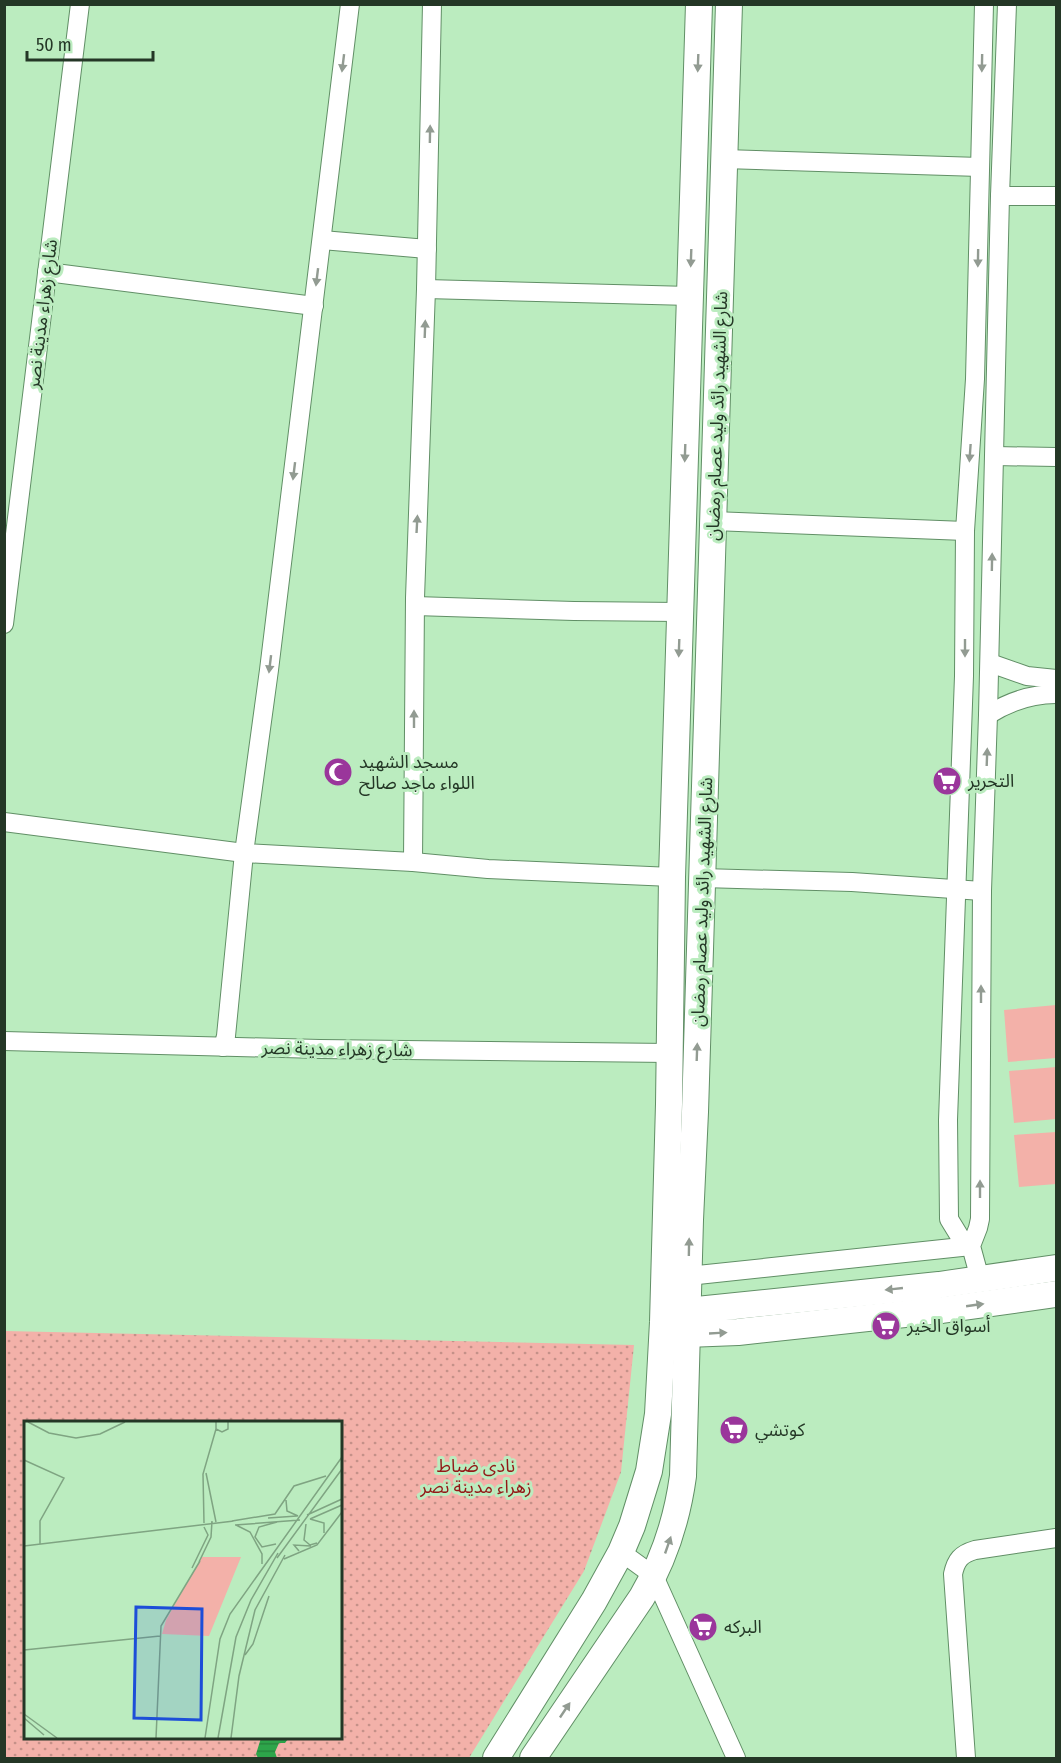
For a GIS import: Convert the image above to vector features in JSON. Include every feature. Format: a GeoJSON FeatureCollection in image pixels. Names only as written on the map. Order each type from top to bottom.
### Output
{"type":"FeatureCollection","features":[{"type":"Feature","properties":{"kind":"street","name":"شارع زهراء مدينة نصر"},"geometry":{"type":"LineString","coordinates":[[4,624],[80,4]]}},
{"type":"Feature","properties":{"kind":"street"},"geometry":{"type":"LineString","coordinates":[[223,1047],[244,853],[268,681],[350,4]]}},
{"type":"Feature","properties":{"kind":"street"},"geometry":{"type":"LineString","coordinates":[[412,862],[415,606],[426,289],[432,4]]}},
{"type":"Feature","properties":{"kind":"street","name":"شارع الشهيد رائد وليد عصام رمضان"},"geometry":{"type":"LineString","coordinates":[[496,1758],[594,1601],[621,1552],[641,1499],[658,1414],[663,1322],[672,877],[699,4]]}},
{"type":"Feature","properties":{"kind":"street","name":"شارع الشهيد رائد وليد عصام رمضان"},"geometry":{"type":"LineString","coordinates":[[533,1758],[642,1597],[664,1554],[680,1503],[683,1476],[690,1220],[696,1112],[729,4]]}},
{"type":"Feature","properties":{"kind":"street"},"geometry":{"type":"LineString","coordinates":[[980,1279],[971,1246],[956,1231],[949,1219],[948,1120],[965,654],[965,531],[975,379],[984,4]]}},
{"type":"Feature","properties":{"kind":"street"},"geometry":{"type":"LineString","coordinates":[[971,1246],[980,1219],[982,891],[1007,4]]}},
{"type":"Feature","properties":{"kind":"street"},"geometry":{"type":"LineString","coordinates":[[724,159],[980,167]]}},
{"type":"Feature","properties":{"kind":"street"},"geometry":{"type":"LineString","coordinates":[[1000,196],[1056,196]]}},
{"type":"Feature","properties":{"kind":"street"},"geometry":{"type":"LineString","coordinates":[[322,240],[427,249]]}},
{"type":"Feature","properties":{"kind":"street"},"geometry":{"type":"LineString","coordinates":[[47,272],[314,306]]}},
{"type":"Feature","properties":{"kind":"street"},"geometry":{"type":"LineString","coordinates":[[426,289],[690,296]]}},
{"type":"Feature","properties":{"kind":"street"},"geometry":{"type":"LineString","coordinates":[[994,456],[1056,457]]}},
{"type":"Feature","properties":{"kind":"street"},"geometry":{"type":"LineString","coordinates":[[713,521],[965,531]]}},
{"type":"Feature","properties":{"kind":"street"},"geometry":{"type":"LineString","coordinates":[[415,606],[680,612]]}},
{"type":"Feature","properties":{"kind":"street"},"geometry":{"type":"LineString","coordinates":[[990,663],[1027,676],[1056,679]]}},
{"type":"Feature","properties":{"kind":"street"},"geometry":{"type":"LineString","coordinates":[[988,715],[1024,698],[1056,694]]}},
{"type":"Feature","properties":{"kind":"street"},"geometry":{"type":"LineString","coordinates":[[4,822],[244,853],[412,862],[488,869],[672,877]]}},
{"type":"Feature","properties":{"kind":"street"},"geometry":{"type":"LineString","coordinates":[[702,878],[852,882],[982,891]]}},
{"type":"Feature","properties":{"kind":"street","name":"شارع زهراء مدينة نصر"},"geometry":{"type":"LineString","coordinates":[[4,1041],[472,1052],[670,1053]]}},
{"type":"Feature","properties":{"kind":"street"},"geometry":{"type":"LineString","coordinates":[[688,1276],[971,1246]]}},
{"type":"Feature","properties":{"kind":"street"},"geometry":{"type":"LineString","coordinates":[[663,1322],[687,1322],[1056,1268]]}},
{"type":"Feature","properties":{"kind":"street"},"geometry":{"type":"LineString","coordinates":[[939,1285],[942,1310]]}},
{"type":"Feature","properties":{"kind":"street"},"geometry":{"type":"LineString","coordinates":[[687,1322],[738,1332],[942,1310],[1056,1294]]}},
{"type":"Feature","properties":{"kind":"street"},"geometry":{"type":"LineString","coordinates":[[966,1758],[953,1574],[956,1562],[964,1553],[975,1550],[1056,1538]]}},
{"type":"Feature","properties":{"kind":"street"},"geometry":{"type":"LineString","coordinates":[[621,1552],[654,1576],[736,1758]]}},
{"type":"Feature","properties":{"kind":"green space"},"geometry":{"type":"Polygon","coordinates":[[[1056,1005],[1056,1058],[1008,1062],[1004,1010],[1056,1005]]]}},
{"type":"Feature","properties":{"kind":"green space"},"geometry":{"type":"Polygon","coordinates":[[[1056,1067],[1056,1119],[1014,1123],[1009,1071],[1056,1067]]]}},
{"type":"Feature","properties":{"kind":"green space"},"geometry":{"type":"Polygon","coordinates":[[[1056,1132],[1056,1184],[1019,1187],[1014,1135],[1056,1132]]]}},
{"type":"Feature","properties":{"kind":"green space","name":"نادى ضباط زهراء مدينة نصر"},"geometry":{"type":"Polygon","coordinates":[[[5,1331],[634,1345],[621,1472],[584,1571],[469,1758],[5,1758],[5,1331]]]}},
{"type":"Feature","properties":{"kind":"shaded area"},"geometry":{"type":"Polygon","coordinates":[[[261,1739],[288,1739],[285,1743],[279,1743],[275,1752],[277,1758],[258,1758],[256,1754],[261,1739]]]}},
{"type":"Feature","properties":{"kind":"place","name":"مسجد الشهيد اللواء ماجد صالح"},"geometry":{"type":"Point","coordinates":[338,772]}},
{"type":"Feature","properties":{"kind":"place","name":"التحرير"},"geometry":{"type":"Point","coordinates":[947,781]}},
{"type":"Feature","properties":{"kind":"place","name":"أسواق الخير"},"geometry":{"type":"Point","coordinates":[886,1326]}},
{"type":"Feature","properties":{"kind":"place","name":"كوتشي"},"geometry":{"type":"Point","coordinates":[734,1430]}},
{"type":"Feature","properties":{"kind":"place","name":"البركه"},"geometry":{"type":"Point","coordinates":[703,1627]}}]}
